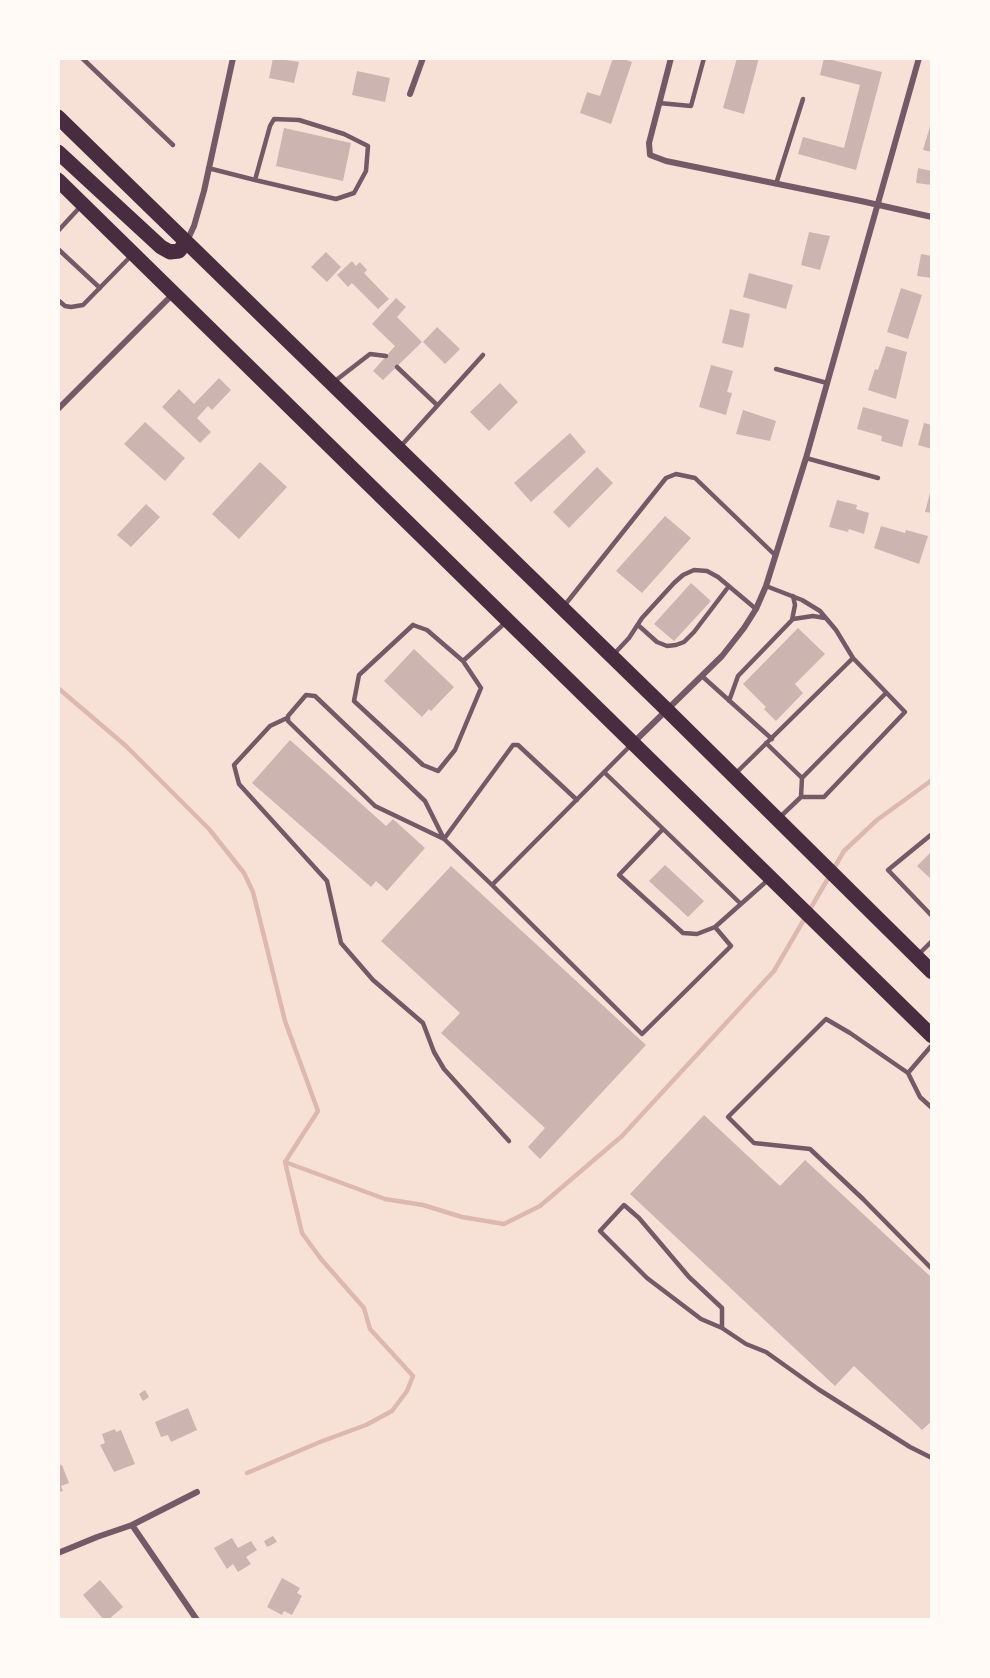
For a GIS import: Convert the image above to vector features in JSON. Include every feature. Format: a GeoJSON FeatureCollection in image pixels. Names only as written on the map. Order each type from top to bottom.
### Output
{"type":"FeatureCollection","features":[{"type":"Feature","properties":{"kind":"highway"},"geometry":{"type":"LineString","coordinates":[[58,117],[668,711],[932,972]]}},
{"type":"Feature","properties":{"kind":"highway"},"geometry":{"type":"LineString","coordinates":[[58,131],[94,152]]}},
{"type":"Feature","properties":{"kind":"highway"},"geometry":{"type":"LineString","coordinates":[[58,152],[161,247],[170,252],[179,251],[186,242]]}},
{"type":"Feature","properties":{"kind":"highway"},"geometry":{"type":"LineString","coordinates":[[58,180],[932,1036]]}},
{"type":"Feature","properties":{"kind":"street"},"geometry":{"type":"LineString","coordinates":[[186,242],[194,226],[232,58]]}},
{"type":"Feature","properties":{"kind":"street"},"geometry":{"type":"LineString","coordinates":[[410,94],[423,58]]}},
{"type":"Feature","properties":{"kind":"street"},"geometry":{"type":"LineString","coordinates":[[672,58],[648,143],[650,155],[666,161],[932,217]]}},
{"type":"Feature","properties":{"kind":"street"},"geometry":{"type":"LineString","coordinates":[[633,743],[703,677],[744,628],[756,609],[766,586],[806,458],[920,58]]}},
{"type":"Feature","properties":{"kind":"street"},"geometry":{"type":"LineString","coordinates":[[58,409],[173,293]]}},
{"type":"Feature","properties":{"kind":"street"},"geometry":{"type":"LineString","coordinates":[[58,1553],[132,1525],[197,1492]]}},
{"type":"Feature","properties":{"kind":"street"},"geometry":{"type":"LineString","coordinates":[[132,1525],[197,1620]]}},
{"type":"Feature","properties":{"kind":"lane"},"geometry":{"type":"LineString","coordinates":[[82,58],[173,145]]}},
{"type":"Feature","properties":{"kind":"lane"},"geometry":{"type":"LineString","coordinates":[[660,103],[691,106],[704,58]]}},
{"type":"Feature","properties":{"kind":"lane"},"geometry":{"type":"LineString","coordinates":[[776,184],[803,99]]}},
{"type":"Feature","properties":{"kind":"lane"},"geometry":{"type":"LineString","coordinates":[[208,168],[255,180],[336,199],[354,193],[366,171],[368,146],[344,134],[298,120],[274,118],[255,180]]}},
{"type":"Feature","properties":{"kind":"lane"},"geometry":{"type":"LineString","coordinates":[[58,231],[83,204]]}},
{"type":"Feature","properties":{"kind":"lane"},"geometry":{"type":"LineString","coordinates":[[58,249],[100,288]]}},
{"type":"Feature","properties":{"kind":"lane"},"geometry":{"type":"LineString","coordinates":[[58,300],[65,306],[75,308],[83,305],[133,253]]}},
{"type":"Feature","properties":{"kind":"lane"},"geometry":{"type":"LineString","coordinates":[[331,384],[370,354],[386,357]]}},
{"type":"Feature","properties":{"kind":"lane"},"geometry":{"type":"LineString","coordinates":[[398,449],[483,355]]}},
{"type":"Feature","properties":{"kind":"lane"},"geometry":{"type":"LineString","coordinates":[[397,367],[437,405]]}},
{"type":"Feature","properties":{"kind":"lane"},"geometry":{"type":"LineString","coordinates":[[776,369],[827,383]]}},
{"type":"Feature","properties":{"kind":"lane"},"geometry":{"type":"LineString","coordinates":[[806,458],[878,478]]}},
{"type":"Feature","properties":{"kind":"lane"},"geometry":{"type":"LineString","coordinates":[[562,609],[666,478],[676,474],[695,478],[776,556]]}},
{"type":"Feature","properties":{"kind":"lane"},"geometry":{"type":"LineString","coordinates":[[611,656],[675,583],[683,575],[694,570],[707,571],[756,609]]}},
{"type":"Feature","properties":{"kind":"lane"},"geometry":{"type":"LineString","coordinates":[[638,625],[657,642],[668,646],[684,642],[729,586]]}},
{"type":"Feature","properties":{"kind":"lane"},"geometry":{"type":"LineString","coordinates":[[766,586],[812,605],[837,630],[853,658],[905,712],[824,797],[801,797]]}},
{"type":"Feature","properties":{"kind":"lane"},"geometry":{"type":"LineString","coordinates":[[729,700],[738,676],[792,620],[795,605],[793,596]]}},
{"type":"Feature","properties":{"kind":"lane"},"geometry":{"type":"LineString","coordinates":[[792,620],[813,616],[825,618]]}},
{"type":"Feature","properties":{"kind":"lane"},"geometry":{"type":"LineString","coordinates":[[463,661],[508,621]]}},
{"type":"Feature","properties":{"kind":"lane"},"geometry":{"type":"LineString","coordinates":[[413,625],[427,630],[463,661],[481,688],[454,750],[438,771],[423,765],[354,701],[359,675],[413,625]]}},
{"type":"Feature","properties":{"kind":"lane"},"geometry":{"type":"LineString","coordinates":[[733,776],[853,658]]}},
{"type":"Feature","properties":{"kind":"lane"},"geometry":{"type":"LineString","coordinates":[[703,677],[772,739]]}},
{"type":"Feature","properties":{"kind":"lane"},"geometry":{"type":"LineString","coordinates":[[782,825],[801,797],[802,778],[886,693]]}},
{"type":"Feature","properties":{"kind":"lane"},"geometry":{"type":"LineString","coordinates":[[444,839],[425,801],[315,696],[306,695],[287,718],[270,726],[234,765],[240,784],[327,881],[341,943],[373,980],[423,1023],[434,1052],[444,1069],[509,1141]]}},
{"type":"Feature","properties":{"kind":"lane"},"geometry":{"type":"LineString","coordinates":[[287,718],[379,809],[444,839],[642,1034],[731,945],[715,927]]}},
{"type":"Feature","properties":{"kind":"lane"},"geometry":{"type":"LineString","coordinates":[[492,885],[633,743]]}},
{"type":"Feature","properties":{"kind":"lane"},"geometry":{"type":"LineString","coordinates":[[766,743],[802,778]]}},
{"type":"Feature","properties":{"kind":"lane"},"geometry":{"type":"LineString","coordinates":[[444,839],[513,745],[518,745],[577,800]]}},
{"type":"Feature","properties":{"kind":"lane"},"geometry":{"type":"LineString","coordinates":[[604,772],[741,904]]}},
{"type":"Feature","properties":{"kind":"lane"},"geometry":{"type":"LineString","coordinates":[[663,829],[619,875],[683,933],[697,934],[715,927],[772,880]]}},
{"type":"Feature","properties":{"kind":"lane"},"geometry":{"type":"LineString","coordinates":[[932,834],[888,870],[932,916]]}},
{"type":"Feature","properties":{"kind":"lane"},"geometry":{"type":"LineString","coordinates":[[917,957],[932,941]]}},
{"type":"Feature","properties":{"kind":"lane"},"geometry":{"type":"LineString","coordinates":[[932,1108],[920,1097],[908,1073],[850,1032],[826,1019],[728,1117],[754,1143],[810,1149],[932,1269]]}},
{"type":"Feature","properties":{"kind":"lane"},"geometry":{"type":"LineString","coordinates":[[908,1073],[932,1045]]}},
{"type":"Feature","properties":{"kind":"lane"},"geometry":{"type":"LineString","coordinates":[[722,1328],[722,1308],[689,1277],[639,1218],[624,1205],[600,1231],[647,1278],[701,1319],[722,1328],[746,1344],[766,1352],[818,1389],[910,1447],[932,1458]]}},
{"type":"Feature","properties":{"kind":"building"},"geometry":{"type":"Polygon","coordinates":[[[273,58],[299,62],[294,83],[269,78],[273,58]]]}},
{"type":"Feature","properties":{"kind":"building"},"geometry":{"type":"Polygon","coordinates":[[[613,58],[632,62],[611,124],[580,113],[587,92],[600,96],[613,58]]]}},
{"type":"Feature","properties":{"kind":"building"},"geometry":{"type":"Polygon","coordinates":[[[737,58],[759,58],[744,114],[723,108],[737,58]]]}},
{"type":"Feature","properties":{"kind":"building"},"geometry":{"type":"Polygon","coordinates":[[[824,58],[882,72],[856,170],[798,154],[803,137],[844,148],[860,85],[820,75],[824,58]]]}},
{"type":"Feature","properties":{"kind":"building"},"geometry":{"type":"Polygon","coordinates":[[[357,71],[390,78],[385,102],[352,95],[357,71]]]}},
{"type":"Feature","properties":{"kind":"building"},"geometry":{"type":"Polygon","coordinates":[[[932,123],[932,152],[923,150],[932,123]]]}},
{"type":"Feature","properties":{"kind":"building"},"geometry":{"type":"Polygon","coordinates":[[[284,128],[351,143],[343,181],[276,166],[284,128]]]}},
{"type":"Feature","properties":{"kind":"building"},"geometry":{"type":"Polygon","coordinates":[[[918,168],[932,171],[932,185],[916,183],[918,168]]]}},
{"type":"Feature","properties":{"kind":"building"},"geometry":{"type":"Polygon","coordinates":[[[809,232],[830,236],[820,270],[801,265],[809,232]]]}},
{"type":"Feature","properties":{"kind":"building"},"geometry":{"type":"Polygon","coordinates":[[[326,252],[341,267],[327,282],[311,267],[326,252]]]}},
{"type":"Feature","properties":{"kind":"building"},"geometry":{"type":"Polygon","coordinates":[[[921,254],[932,256],[932,278],[917,276],[921,254]]]}},
{"type":"Feature","properties":{"kind":"building"},"geometry":{"type":"Polygon","coordinates":[[[352,261],[356,266],[360,262],[367,270],[364,273],[389,299],[378,309],[352,283],[348,287],[337,275],[352,261]]]}},
{"type":"Feature","properties":{"kind":"building"},"geometry":{"type":"Polygon","coordinates":[[[749,273],[793,285],[786,309],[743,297],[749,273]]]}},
{"type":"Feature","properties":{"kind":"building"},"geometry":{"type":"Polygon","coordinates":[[[901,288],[922,295],[908,339],[887,332],[901,288]]]}},
{"type":"Feature","properties":{"kind":"building"},"geometry":{"type":"Polygon","coordinates":[[[396,298],[406,307],[397,317],[422,342],[383,380],[373,371],[395,346],[372,324],[396,298]]]}},
{"type":"Feature","properties":{"kind":"building"},"geometry":{"type":"Polygon","coordinates":[[[730,309],[750,314],[743,348],[722,343],[730,309]]]}},
{"type":"Feature","properties":{"kind":"building"},"geometry":{"type":"Polygon","coordinates":[[[437,327],[460,349],[445,364],[423,342],[437,327]]]}},
{"type":"Feature","properties":{"kind":"building"},"geometry":{"type":"Polygon","coordinates":[[[886,346],[907,352],[896,399],[868,390],[886,346]]]}},
{"type":"Feature","properties":{"kind":"building"},"geometry":{"type":"Polygon","coordinates":[[[711,365],[733,371],[727,392],[732,393],[726,415],[699,407],[711,365]]]}},
{"type":"Feature","properties":{"kind":"building"},"geometry":{"type":"Polygon","coordinates":[[[219,378],[231,390],[212,410],[208,406],[197,418],[211,432],[200,443],[162,407],[179,389],[194,404],[219,378]]]}},
{"type":"Feature","properties":{"kind":"building"},"geometry":{"type":"Polygon","coordinates":[[[500,383],[518,402],[489,431],[470,412],[500,383]]]}},
{"type":"Feature","properties":{"kind":"building"},"geometry":{"type":"Polygon","coordinates":[[[863,407],[909,420],[902,447],[881,441],[882,436],[857,429],[863,407]]]}},
{"type":"Feature","properties":{"kind":"building"},"geometry":{"type":"Polygon","coordinates":[[[743,410],[776,421],[770,441],[736,434],[743,410]]]}},
{"type":"Feature","properties":{"kind":"building"},"geometry":{"type":"Polygon","coordinates":[[[145,422],[185,458],[165,481],[124,444],[145,422]]]}},
{"type":"Feature","properties":{"kind":"building"},"geometry":{"type":"Polygon","coordinates":[[[924,423],[932,425],[932,449],[918,445],[924,423]]]}},
{"type":"Feature","properties":{"kind":"building"},"geometry":{"type":"Polygon","coordinates":[[[570,433],[586,452],[531,502],[514,483],[570,433]]]}},
{"type":"Feature","properties":{"kind":"building"},"geometry":{"type":"Polygon","coordinates":[[[260,462],[287,487],[239,539],[212,514],[260,462]]]}},
{"type":"Feature","properties":{"kind":"building"},"geometry":{"type":"Polygon","coordinates":[[[597,467],[613,483],[569,528],[553,512],[597,467]]]}},
{"type":"Feature","properties":{"kind":"building"},"geometry":{"type":"Polygon","coordinates":[[[932,490],[932,513],[925,512],[932,490]]]}},
{"type":"Feature","properties":{"kind":"building"},"geometry":{"type":"Polygon","coordinates":[[[837,500],[857,505],[856,509],[869,513],[864,534],[849,529],[848,532],[829,527],[837,500]]]}},
{"type":"Feature","properties":{"kind":"building"},"geometry":{"type":"Polygon","coordinates":[[[146,504],[160,517],[131,547],[117,535],[146,504]]]}},
{"type":"Feature","properties":{"kind":"building"},"geometry":{"type":"Polygon","coordinates":[[[665,516],[691,538],[642,593],[616,571],[665,516]]]}},
{"type":"Feature","properties":{"kind":"building"},"geometry":{"type":"Polygon","coordinates":[[[881,526],[905,533],[906,530],[928,536],[919,564],[874,548],[881,526]]]}},
{"type":"Feature","properties":{"kind":"building"},"geometry":{"type":"Polygon","coordinates":[[[691,583],[711,601],[674,641],[654,624],[691,583]]]}},
{"type":"Feature","properties":{"kind":"building"},"geometry":{"type":"Polygon","coordinates":[[[798,628],[825,654],[795,684],[803,693],[776,721],[764,709],[766,707],[743,684],[798,628]]]}},
{"type":"Feature","properties":{"kind":"building"},"geometry":{"type":"Polygon","coordinates":[[[414,649],[454,687],[422,717],[384,681],[414,649]]]}},
{"type":"Feature","properties":{"kind":"building"},"geometry":{"type":"Polygon","coordinates":[[[290,740],[386,826],[393,819],[425,848],[387,891],[376,881],[371,887],[252,783],[290,740]]]}},
{"type":"Feature","properties":{"kind":"building"},"geometry":{"type":"Polygon","coordinates":[[[932,851],[932,880],[917,866],[932,851]]]}},
{"type":"Feature","properties":{"kind":"building"},"geometry":{"type":"Polygon","coordinates":[[[665,865],[704,901],[688,917],[649,881],[665,865]]]}},
{"type":"Feature","properties":{"kind":"building"},"geometry":{"type":"Polygon","coordinates":[[[451,866],[646,1045],[540,1159],[528,1147],[545,1128],[441,1033],[460,1013],[381,941],[451,866]]]}},
{"type":"Feature","properties":{"kind":"building"},"geometry":{"type":"Polygon","coordinates":[[[704,1115],[780,1186],[805,1160],[932,1278],[932,1421],[922,1430],[854,1366],[835,1386],[630,1194],[704,1115]]]}},
{"type":"Feature","properties":{"kind":"building"},"geometry":{"type":"Polygon","coordinates":[[[145,1390],[149,1397],[143,1401],[139,1394],[145,1390]]]}},
{"type":"Feature","properties":{"kind":"building"},"geometry":{"type":"Polygon","coordinates":[[[188,1408],[197,1430],[171,1442],[168,1435],[161,1437],[155,1422],[188,1408]]]}},
{"type":"Feature","properties":{"kind":"building"},"geometry":{"type":"Polygon","coordinates":[[[115,1429],[116,1432],[121,1430],[135,1464],[114,1472],[100,1445],[105,1443],[102,1434],[115,1429]]]}},
{"type":"Feature","properties":{"kind":"building"},"geometry":{"type":"Polygon","coordinates":[[[62,1465],[69,1483],[61,1486],[63,1491],[58,1492],[58,1466],[62,1465]]]}},
{"type":"Feature","properties":{"kind":"building"},"geometry":{"type":"Polygon","coordinates":[[[273,1536],[277,1542],[267,1547],[264,1541],[273,1536]]]}},
{"type":"Feature","properties":{"kind":"building"},"geometry":{"type":"Polygon","coordinates":[[[232,1538],[238,1548],[251,1541],[257,1550],[246,1557],[251,1564],[238,1572],[233,1564],[227,1569],[214,1548],[232,1538]]]}},
{"type":"Feature","properties":{"kind":"building"},"geometry":{"type":"Polygon","coordinates":[[[282,1578],[300,1588],[297,1593],[302,1596],[292,1615],[284,1611],[282,1615],[267,1607],[282,1578]]]}},
{"type":"Feature","properties":{"kind":"building"},"geometry":{"type":"Polygon","coordinates":[[[100,1580],[123,1607],[108,1620],[104,1620],[83,1595],[100,1580]]]}},
{"type":"Feature","properties":{"kind":"waterway"},"geometry":{"type":"LineString","coordinates":[[58,688],[126,746],[209,829],[244,873],[253,892],[285,1021],[318,1111],[285,1162],[302,1233],[321,1259],[364,1308],[370,1329],[413,1376],[407,1391],[392,1411],[366,1425],[247,1473]]}},
{"type":"Feature","properties":{"kind":"waterway"},"geometry":{"type":"LineString","coordinates":[[285,1162],[385,1199],[423,1205],[462,1217],[504,1224],[540,1206],[622,1136],[774,971],[844,851],[877,820],[932,780]]}}]}
